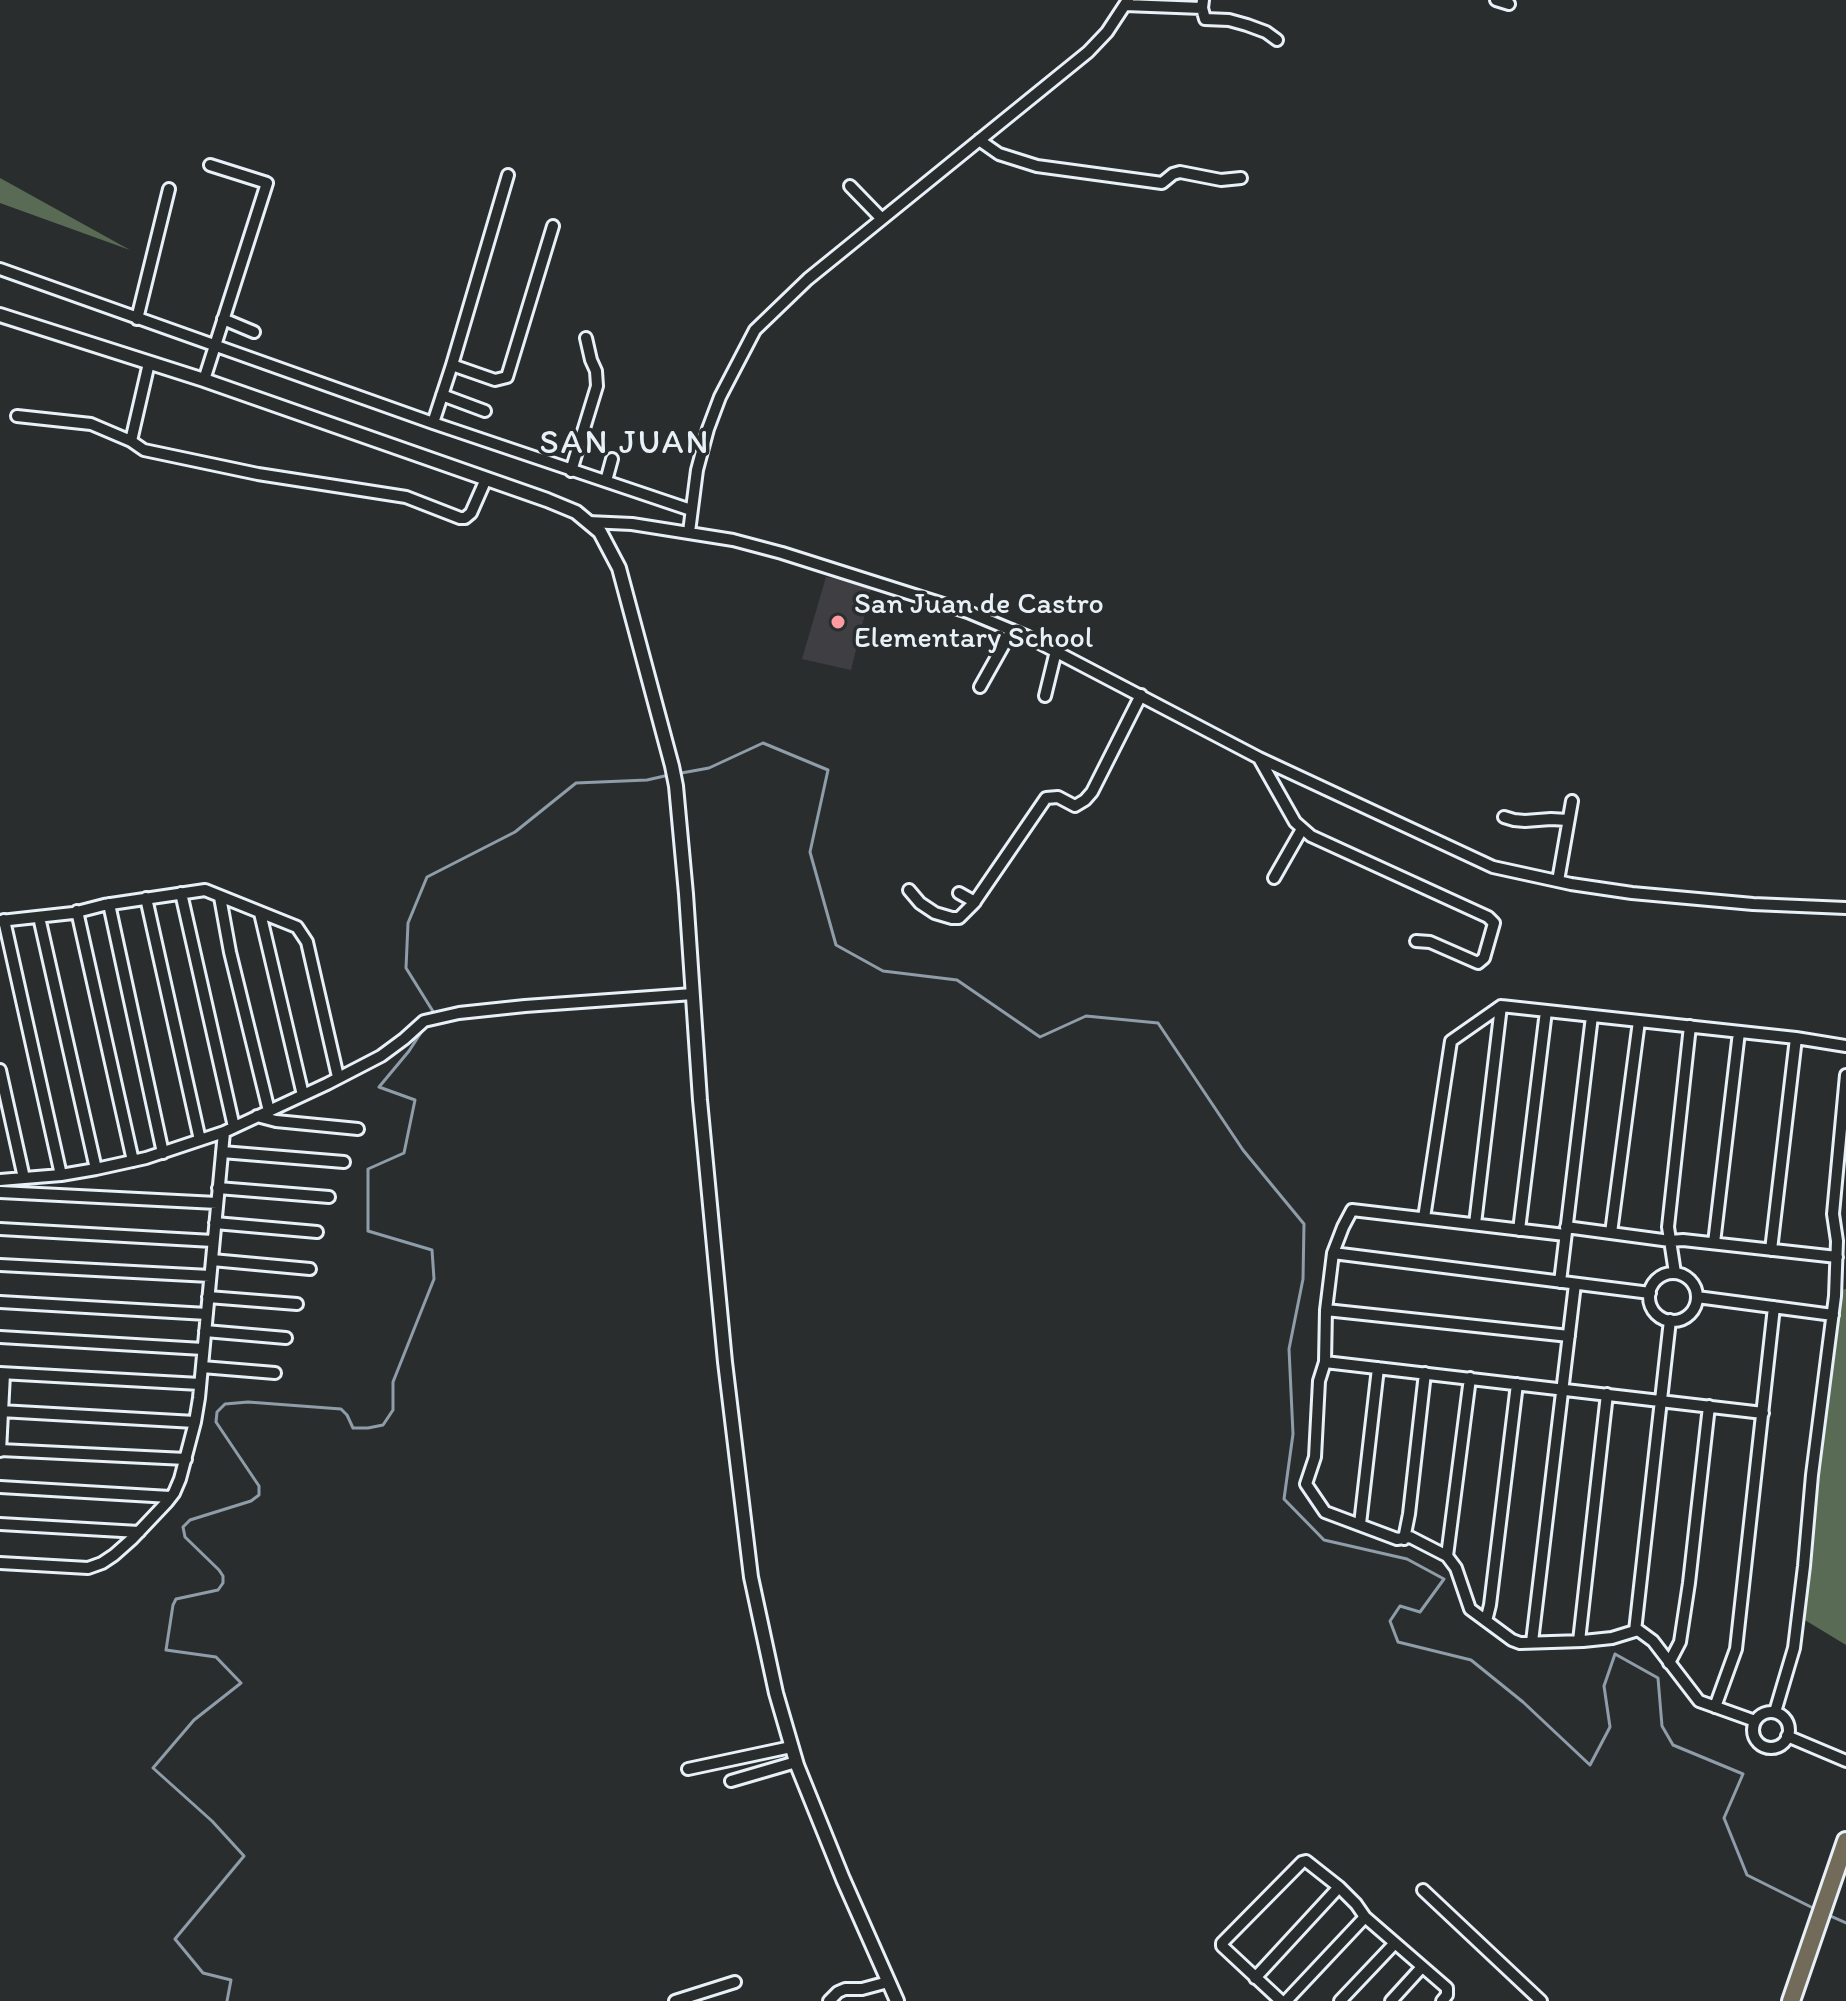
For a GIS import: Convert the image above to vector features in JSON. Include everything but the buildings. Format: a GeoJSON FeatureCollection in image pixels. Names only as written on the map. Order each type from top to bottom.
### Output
{"type":"FeatureCollection","features":[{"type":"Feature","properties":{"kind":"main road"},"geometry":{"type":"LineString","coordinates":[[1791,2001],[1846,1841]]}},
{"type":"Feature","properties":{"kind":"street"},"geometry":{"type":"LineString","coordinates":[[1496,0],[1509,4]]}},
{"type":"Feature","properties":{"kind":"street"},"geometry":{"type":"LineString","coordinates":[[689,532],[697,470],[708,429],[720,397],[755,330],[808,279],[1088,52],[1107,32],[1126,2],[1202,4],[1205,19],[1238,22],[1266,32],[1277,40]]}},
{"type":"Feature","properties":{"kind":"street"},"geometry":{"type":"LineString","coordinates":[[979,140],[999,154],[1037,166],[1162,183],[1180,172],[1221,180],[1241,178]]}},
{"type":"Feature","properties":{"kind":"street"},"geometry":{"type":"LineString","coordinates":[[204,380],[267,183],[210,165]]}},
{"type":"Feature","properties":{"kind":"street"},"geometry":{"type":"LineString","coordinates":[[433,423],[508,175]]}},
{"type":"Feature","properties":{"kind":"street"},"geometry":{"type":"LineString","coordinates":[[850,186],[882,219]]}},
{"type":"Feature","properties":{"kind":"street"},"geometry":{"type":"LineString","coordinates":[[137,319],[169,189]]}},
{"type":"Feature","properties":{"kind":"street"},"geometry":{"type":"LineString","coordinates":[[452,365],[495,380],[507,377],[553,226]]}},
{"type":"Feature","properties":{"kind":"street"},"geometry":{"type":"LineString","coordinates":[[0,269],[433,423],[691,510]]}},
{"type":"Feature","properties":{"kind":"street"},"geometry":{"type":"LineString","coordinates":[[0,315],[204,380],[567,508],[600,532],[619,568],[676,786],[723,1347],[751,1577],[776,1693],[796,1762],[897,2001]]}},
{"type":"Feature","properties":{"kind":"street"},"geometry":{"type":"LineString","coordinates":[[223,319],[254,332]]}},
{"type":"Feature","properties":{"kind":"street"},"geometry":{"type":"LineString","coordinates":[[571,471],[597,386],[586,338]]}},
{"type":"Feature","properties":{"kind":"street"},"geometry":{"type":"LineString","coordinates":[[131,441],[149,363]]}},
{"type":"Feature","properties":{"kind":"street"},"geometry":{"type":"LineString","coordinates":[[442,395],[485,411]]}},
{"type":"Feature","properties":{"kind":"street"},"geometry":{"type":"LineString","coordinates":[[17,416],[91,424],[144,450],[258,474],[406,497],[460,518],[471,513],[486,479]]}},
{"type":"Feature","properties":{"kind":"street"},"geometry":{"type":"LineString","coordinates":[[606,481],[612,459]]}},
{"type":"Feature","properties":{"kind":"street"},"geometry":{"type":"LineString","coordinates":[[588,522],[632,524],[733,540],[968,612],[1056,651],[1259,758],[1485,864],[1558,881],[1632,893],[1753,904],[1846,908]]}},
{"type":"Feature","properties":{"kind":"street"},"geometry":{"type":"LineString","coordinates":[[980,687],[1012,630]]}},
{"type":"Feature","properties":{"kind":"street"},"geometry":{"type":"LineString","coordinates":[[1045,696],[1056,651]]}},
{"type":"Feature","properties":{"kind":"street"},"geometry":{"type":"LineString","coordinates":[[909,890],[920,903],[935,913],[959,918],[975,902],[1046,798],[1058,797],[1075,806],[1092,792],[1141,695]]}},
{"type":"Feature","properties":{"kind":"street"},"geometry":{"type":"LineString","coordinates":[[1259,758],[1291,816],[1302,829],[1318,840],[1488,917],[1494,923],[1484,958],[1478,963],[1425,941],[1416,941]]}},
{"type":"Feature","properties":{"kind":"street"},"geometry":{"type":"LineString","coordinates":[[1558,881],[1572,801]]}},
{"type":"Feature","properties":{"kind":"street"},"geometry":{"type":"LineString","coordinates":[[1504,817],[1514,820],[1568,820]]}},
{"type":"Feature","properties":{"kind":"street"},"geometry":{"type":"LineString","coordinates":[[1274,878],[1302,829]]}},
{"type":"Feature","properties":{"kind":"street"},"geometry":{"type":"LineString","coordinates":[[61,1175],[2,920],[39,917],[205,890],[297,927],[307,942],[338,1077]]}},
{"type":"Feature","properties":{"kind":"street"},"geometry":{"type":"LineString","coordinates":[[0,1563],[88,1568],[102,1563],[139,1532],[170,1497],[186,1459],[200,1384],[222,1152],[229,1130],[181,893]]}},
{"type":"Feature","properties":{"kind":"street"},"geometry":{"type":"LineString","coordinates":[[959,893],[975,902]]}},
{"type":"Feature","properties":{"kind":"street"},"geometry":{"type":"LineString","coordinates":[[220,897],[230,952],[269,1111]]}},
{"type":"Feature","properties":{"kind":"street"},"geometry":{"type":"LineString","coordinates":[[146,898],[200,1140]]}},
{"type":"Feature","properties":{"kind":"street"},"geometry":{"type":"LineString","coordinates":[[109,904],[163,1153]]}},
{"type":"Feature","properties":{"kind":"street"},"geometry":{"type":"LineString","coordinates":[[77,911],[133,1161]]}},
{"type":"Feature","properties":{"kind":"street"},"geometry":{"type":"LineString","coordinates":[[260,913],[303,1095]]}},
{"type":"Feature","properties":{"kind":"street"},"geometry":{"type":"LineString","coordinates":[[39,917],[96,1169]]}},
{"type":"Feature","properties":{"kind":"street"},"geometry":{"type":"LineString","coordinates":[[1,1181],[61,1175],[133,1161],[229,1130],[381,1056],[424,1021],[459,1013],[693,994]]}},
{"type":"Feature","properties":{"kind":"street"},"geometry":{"type":"LineString","coordinates":[[1475,1224],[1501,1006]]}},
{"type":"Feature","properties":{"kind":"street"},"geometry":{"type":"LineString","coordinates":[[1424,1218],[1451,1041],[1501,1006],[1846,1046]]}},
{"type":"Feature","properties":{"kind":"street"},"geometry":{"type":"LineString","coordinates":[[1519,1230],[1546,1011]]}},
{"type":"Feature","properties":{"kind":"street"},"geometry":{"type":"LineString","coordinates":[[1560,1282],[1592,1016]]}},
{"type":"Feature","properties":{"kind":"street"},"geometry":{"type":"LineString","coordinates":[[1611,1233],[1639,1021]]}},
{"type":"Feature","properties":{"kind":"street"},"geometry":{"type":"LineString","coordinates":[[1675,1273],[1668,1227],[1690,1026]]}},
{"type":"Feature","properties":{"kind":"street"},"geometry":{"type":"LineString","coordinates":[[1714,1243],[1739,1032]]}},
{"type":"Feature","properties":{"kind":"street"},"geometry":{"type":"LineString","coordinates":[[1771,1250],[1796,1038]]}},
{"type":"Feature","properties":{"kind":"street"},"geometry":{"type":"LineString","coordinates":[[0,1070],[24,1178]]}},
{"type":"Feature","properties":{"kind":"street"},"geometry":{"type":"LineString","coordinates":[[1775,1712],[1794,1648],[1833,1315],[1837,1241],[1833,1214],[1846,1075]]}},
{"type":"Feature","properties":{"kind":"street"},"geometry":{"type":"LineString","coordinates":[[257,1116],[276,1121],[358,1129]]}},
{"type":"Feature","properties":{"kind":"street"},"geometry":{"type":"LineString","coordinates":[[222,1152],[344,1162]]}},
{"type":"Feature","properties":{"kind":"street"},"geometry":{"type":"LineString","coordinates":[[218,1188],[329,1197]]}},
{"type":"Feature","properties":{"kind":"street"},"geometry":{"type":"LineString","coordinates":[[0,1192],[217,1203]]}},
{"type":"Feature","properties":{"kind":"street"},"geometry":{"type":"LineString","coordinates":[[1755,1721],[1699,1701],[1653,1641],[1638,1630],[1612,1638],[1579,1641],[1520,1643],[1512,1640],[1470,1609],[1456,1568],[1447,1556],[1410,1537],[1397,1539],[1325,1512],[1306,1484],[1315,1457],[1319,1381],[1325,1362],[1326,1310],[1333,1253],[1352,1210],[1519,1230],[1611,1233],[1837,1257]]}},
{"type":"Feature","properties":{"kind":"street"},"geometry":{"type":"LineString","coordinates":[[215,1223],[317,1232]]}},
{"type":"Feature","properties":{"kind":"street"},"geometry":{"type":"LineString","coordinates":[[0,1229],[213,1241]]}},
{"type":"Feature","properties":{"kind":"street"},"geometry":{"type":"LineString","coordinates":[[1333,1253],[1650,1293]]}},
{"type":"Feature","properties":{"kind":"street"},"geometry":{"type":"LineString","coordinates":[[212,1260],[310,1269]]}},
{"type":"Feature","properties":{"kind":"street"},"geometry":{"type":"LineString","coordinates":[[0,1265],[210,1276]]}},
{"type":"Feature","properties":{"kind":"street"},"geometry":{"type":"LineString","coordinates":[[1675,1273],[1690,1279],[1697,1297],[1689,1314],[1682,1319],[1670,1320],[1654,1311],[1650,1293],[1661,1277],[1675,1273]]}},
{"type":"Feature","properties":{"kind":"street"},"geometry":{"type":"LineString","coordinates":[[1532,1642],[1575,1284]]}},
{"type":"Feature","properties":{"kind":"street"},"geometry":{"type":"LineString","coordinates":[[208,1297],[297,1304]]}},
{"type":"Feature","properties":{"kind":"street"},"geometry":{"type":"LineString","coordinates":[[1697,1297],[1833,1315]]}},
{"type":"Feature","properties":{"kind":"street"},"geometry":{"type":"LineString","coordinates":[[0,1302],[207,1314]]}},
{"type":"Feature","properties":{"kind":"street"},"geometry":{"type":"LineString","coordinates":[[1715,1707],[1736,1649],[1774,1307]]}},
{"type":"Feature","properties":{"kind":"street"},"geometry":{"type":"LineString","coordinates":[[1326,1310],[1569,1336]]}},
{"type":"Feature","properties":{"kind":"street"},"geometry":{"type":"LineString","coordinates":[[1635,1631],[1670,1320]]}},
{"type":"Feature","properties":{"kind":"street"},"geometry":{"type":"LineString","coordinates":[[205,1331],[286,1338]]}},
{"type":"Feature","properties":{"kind":"street"},"geometry":{"type":"LineString","coordinates":[[0,1337],[203,1349]]}},
{"type":"Feature","properties":{"kind":"street"},"geometry":{"type":"LineString","coordinates":[[1325,1362],[1763,1413]]}},
{"type":"Feature","properties":{"kind":"street"},"geometry":{"type":"LineString","coordinates":[[202,1367],[275,1373]]}},
{"type":"Feature","properties":{"kind":"street"},"geometry":{"type":"LineString","coordinates":[[1360,1524],[1378,1368]]}},
{"type":"Feature","properties":{"kind":"street"},"geometry":{"type":"LineString","coordinates":[[1404,1539],[1425,1373]]}},
{"type":"Feature","properties":{"kind":"street"},"geometry":{"type":"LineString","coordinates":[[186,1459],[0,1450],[2,1374],[200,1384]]}},
{"type":"Feature","properties":{"kind":"street"},"geometry":{"type":"LineString","coordinates":[[1447,1556],[1470,1378]]}},
{"type":"Feature","properties":{"kind":"street"},"geometry":{"type":"LineString","coordinates":[[1486,1621],[1517,1384]]}},
{"type":"Feature","properties":{"kind":"street"},"geometry":{"type":"LineString","coordinates":[[1579,1641],[1607,1394]]}},
{"type":"Feature","properties":{"kind":"street"},"geometry":{"type":"LineString","coordinates":[[1669,1663],[1680,1642],[1709,1406]]}},
{"type":"Feature","properties":{"kind":"street"},"geometry":{"type":"LineString","coordinates":[[1,1411],[195,1422]]}},
{"type":"Feature","properties":{"kind":"street"},"geometry":{"type":"LineString","coordinates":[[0,1487],[170,1497]]}},
{"type":"Feature","properties":{"kind":"street"},"geometry":{"type":"LineString","coordinates":[[0,1524],[139,1532]]}},
{"type":"Feature","properties":{"kind":"street"},"geometry":{"type":"LineString","coordinates":[[1775,1712],[1785,1719],[1789,1730],[1787,1736],[1780,1745],[1763,1746],[1755,1738],[1755,1721],[1763,1713],[1775,1712]]}},
{"type":"Feature","properties":{"kind":"street"},"geometry":{"type":"LineString","coordinates":[[1787,1736],[1846,1761]]}},
{"type":"Feature","properties":{"kind":"street"},"geometry":{"type":"LineString","coordinates":[[688,1769],[791,1747]]}},
{"type":"Feature","properties":{"kind":"street"},"geometry":{"type":"LineString","coordinates":[[731,1781],[796,1762]]}},
{"type":"Feature","properties":{"kind":"street"},"geometry":{"type":"LineString","coordinates":[[1365,1917],[1284,2001],[1222,1946],[1304,1861],[1339,1887],[1365,1917],[1447,1988],[1442,2001]]}},
{"type":"Feature","properties":{"kind":"street"},"geometry":{"type":"LineString","coordinates":[[1255,1978],[1339,1887]]}},
{"type":"Feature","properties":{"kind":"street"},"geometry":{"type":"LineString","coordinates":[[1423,1890],[1541,2001]]}},
{"type":"Feature","properties":{"kind":"street"},"geometry":{"type":"LineString","coordinates":[[1340,2001],[1395,1943]]}},
{"type":"Feature","properties":{"kind":"street"},"geometry":{"type":"LineString","coordinates":[[1391,2001],[1422,1967]]}},
{"type":"Feature","properties":{"kind":"street"},"geometry":{"type":"LineString","coordinates":[[675,2001],[735,1982]]}},
{"type":"Feature","properties":{"kind":"street"},"geometry":{"type":"LineString","coordinates":[[829,2001],[845,1989],[862,1989],[888,1982]]}},
{"type":"Feature","properties":{"kind":"shaded area","name":"San Juan de Castro Elementary School"},"geometry":{"type":"Polygon","coordinates":[[[826,577],[872,585],[851,670],[802,659],[826,577]]]}},
{"type":"Feature","properties":{"kind":"green space"},"geometry":{"type":"Polygon","coordinates":[[[0,178],[130,250],[0,203],[0,178]]]}},
{"type":"Feature","properties":{"kind":"green space"},"geometry":{"type":"Polygon","coordinates":[[[1846,1289],[1846,1645],[1795,1614],[1838,1290],[1846,1289]]]}},
{"type":"Feature","properties":{"kind":"waterway"},"geometry":{"type":"LineString","coordinates":[[676,774],[709,768],[763,743],[828,770],[810,852],[836,945],[883,971],[957,980],[1040,1037],[1086,1016],[1158,1023],[1243,1150],[1304,1224],[1303,1279],[1289,1349],[1293,1434],[1284,1499],[1324,1540],[1407,1559],[1444,1579],[1420,1612],[1400,1606],[1390,1621],[1398,1642],[1471,1660],[1523,1702],[1590,1765],[1610,1727],[1604,1686],[1615,1654],[1658,1678],[1662,1726],[1673,1745],[1743,1774],[1724,1818],[1747,1875],[1815,1909]]}},
{"type":"Feature","properties":{"kind":"waterway"},"geometry":{"type":"LineString","coordinates":[[433,1016],[406,968],[408,923],[427,877],[515,832],[576,783],[647,780],[669,775]]}},
{"type":"Feature","properties":{"kind":"waterway"},"geometry":{"type":"LineString","coordinates":[[227,2001],[231,1980],[203,1973],[175,1939],[244,1856],[212,1821],[153,1768],[194,1720],[241,1683],[216,1657],[166,1650],[176,1599],[218,1590],[223,1583],[219,1570],[185,1537],[183,1527],[190,1520],[251,1501],[259,1495],[259,1486],[216,1422],[217,1412],[225,1404],[248,1402],[341,1409],[353,1428],[383,1425],[393,1410],[393,1382],[434,1279],[432,1250],[368,1231],[368,1169],[404,1153],[415,1100],[379,1087],[426,1025]]}},
{"type":"Feature","properties":{"kind":"waterway"},"geometry":{"type":"LineString","coordinates":[[1826,1914],[1846,1923]]}},
{"type":"Feature","properties":{"kind":"place","name":"San Juan de Castro Elementary School"},"geometry":{"type":"Point","coordinates":[838,622]}},
{"type":"Feature","properties":{"kind":"district","name":"SAN JUAN"},"geometry":{"type":"Point","coordinates":[625,444]}}]}
